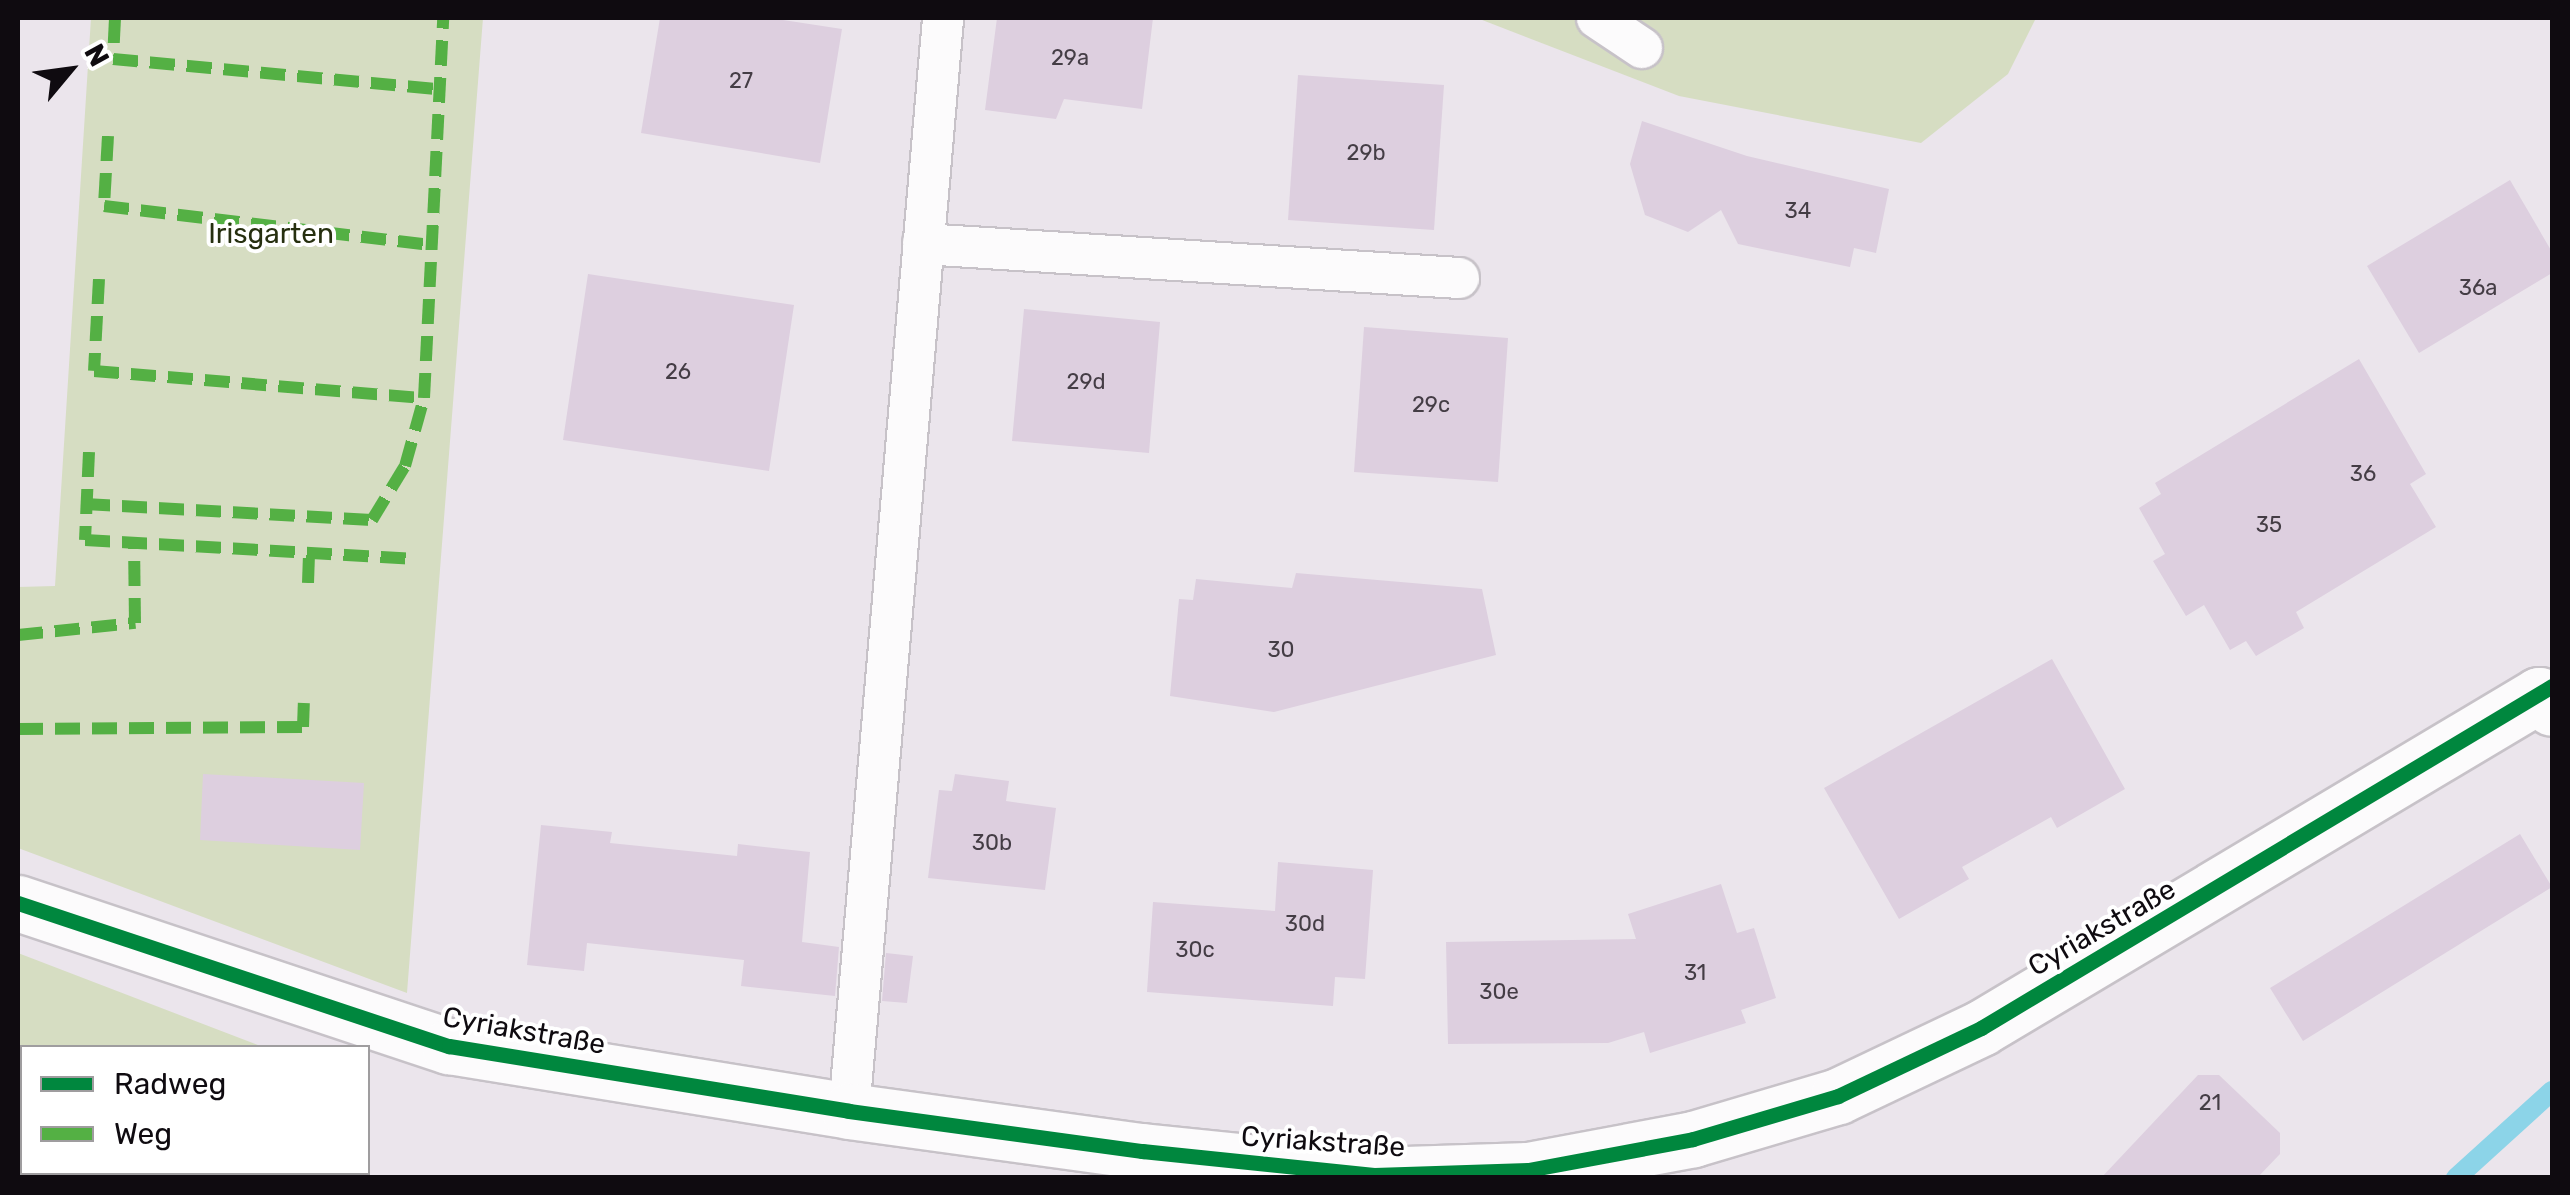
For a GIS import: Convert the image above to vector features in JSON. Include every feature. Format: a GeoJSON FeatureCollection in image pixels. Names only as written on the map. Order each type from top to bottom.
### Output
{"type":"FeatureCollection","features":[{"type":"Feature","properties":{"kind":"street","name":"Cyriakstraße"},"geometry":{"type":"LineString","coordinates":[[18,904],[449,1046],[849,1111],[1142,1151],[1374,1175],[1528,1170],[1693,1138],[1838,1096],[1981,1028],[2546,702]]}},
{"type":"Feature","properties":{"kind":"lane"},"geometry":{"type":"LineString","coordinates":[[849,1111],[943,18]]}},
{"type":"Feature","properties":{"kind":"lane"},"geometry":{"type":"LineString","coordinates":[[1597,18],[1642,48]]}},
{"type":"Feature","properties":{"kind":"lane"},"geometry":{"type":"LineString","coordinates":[[923,244],[1459,278]]}},
{"type":"Feature","properties":{"kind":"green space","name":"Irisgarten"},"geometry":{"type":"Polygon","coordinates":[[[91,18],[483,18],[407,993],[18,848],[18,587],[55,586],[91,18]]]}},
{"type":"Feature","properties":{"kind":"green space"},"geometry":{"type":"Polygon","coordinates":[[[1477,18],[2036,18],[2008,74],[1921,143],[1679,96],[1477,18]]]}},
{"type":"Feature","properties":{"kind":"green space"},"geometry":{"type":"Polygon","coordinates":[[[18,953],[258,1045],[20,1045],[20,1175],[347,1175],[347,1177],[18,1177],[18,953]]]}},
{"type":"Feature","properties":{"kind":"building"},"geometry":{"type":"Polygon","coordinates":[[[660,18],[770,18],[842,29],[820,163],[641,133],[660,18]]]}},
{"type":"Feature","properties":{"kind":"building"},"geometry":{"type":"Polygon","coordinates":[[[997,18],[1153,18],[1142,109],[1064,99],[1056,119],[985,110],[997,18]]]}},
{"type":"Feature","properties":{"kind":"building"},"geometry":{"type":"Polygon","coordinates":[[[1298,75],[1444,85],[1434,230],[1288,220],[1298,75]]]}},
{"type":"Feature","properties":{"kind":"building"},"geometry":{"type":"Polygon","coordinates":[[[1642,121],[1747,156],[1889,189],[1876,253],[1854,248],[1850,267],[1738,244],[1721,210],[1688,232],[1645,215],[1630,164],[1642,121]]]}},
{"type":"Feature","properties":{"kind":"building"},"geometry":{"type":"Polygon","coordinates":[[[2510,180],[2552,252],[2552,273],[2419,353],[2367,266],[2510,180]]]}},
{"type":"Feature","properties":{"kind":"building"},"geometry":{"type":"Polygon","coordinates":[[[588,274],[794,305],[769,471],[563,440],[588,274]]]}},
{"type":"Feature","properties":{"kind":"building"},"geometry":{"type":"Polygon","coordinates":[[[1024,309],[1160,322],[1149,453],[1012,441],[1024,309]]]}},
{"type":"Feature","properties":{"kind":"building"},"geometry":{"type":"Polygon","coordinates":[[[1364,327],[1508,338],[1498,482],[1354,472],[1364,327]]]}},
{"type":"Feature","properties":{"kind":"building"},"geometry":{"type":"Polygon","coordinates":[[[2359,359],[2426,474],[2410,484],[2436,527],[2296,612],[2304,628],[2256,656],[2246,641],[2230,650],[2204,605],[2186,616],[2153,561],[2165,554],[2139,508],[2161,494],[2155,483],[2359,359]]]}},
{"type":"Feature","properties":{"kind":"building"},"geometry":{"type":"Polygon","coordinates":[[[1296,573],[1482,589],[1496,655],[1274,712],[1170,696],[1179,599],[1193,600],[1196,579],[1292,588],[1296,573]]]}},
{"type":"Feature","properties":{"kind":"building"},"geometry":{"type":"Polygon","coordinates":[[[2052,659],[2125,789],[2057,828],[2051,817],[1962,867],[1969,879],[1899,919],[1824,788],[2052,659]]]}},
{"type":"Feature","properties":{"kind":"building"},"geometry":{"type":"Polygon","coordinates":[[[203,774],[364,783],[360,850],[200,840],[203,774]]]}},
{"type":"Feature","properties":{"kind":"building"},"geometry":{"type":"Polygon","coordinates":[[[955,774],[1009,781],[1006,801],[1056,808],[1045,890],[928,878],[939,790],[952,791],[955,774]]]}},
{"type":"Feature","properties":{"kind":"building"},"geometry":{"type":"Polygon","coordinates":[[[541,825],[612,832],[610,843],[737,856],[738,844],[810,852],[802,942],[839,947],[835,996],[741,986],[744,960],[587,943],[584,971],[527,965],[541,825]]]}},
{"type":"Feature","properties":{"kind":"building"},"geometry":{"type":"Polygon","coordinates":[[[2520,834],[2552,887],[2303,1041],[2270,988],[2520,834]]]}},
{"type":"Feature","properties":{"kind":"building"},"geometry":{"type":"Polygon","coordinates":[[[1278,862],[1373,870],[1365,979],[1335,977],[1333,1006],[1147,992],[1153,902],[1275,911],[1278,862]]]}},
{"type":"Feature","properties":{"kind":"building"},"geometry":{"type":"Polygon","coordinates":[[[1721,884],[1737,933],[1754,928],[1776,998],[1741,1010],[1746,1023],[1650,1053],[1644,1032],[1608,1043],[1448,1044],[1446,942],[1636,939],[1628,914],[1721,884]]]}},
{"type":"Feature","properties":{"kind":"building"},"geometry":{"type":"Polygon","coordinates":[[[886,953],[913,956],[907,1003],[882,1001],[886,953]]]}},
{"type":"Feature","properties":{"kind":"building"},"geometry":{"type":"Polygon","coordinates":[[[2198,1075],[2219,1075],[2280,1133],[2280,1154],[2257,1178],[2101,1178],[2198,1075]]]}},
{"type":"Feature","properties":{"kind":"waterway"},"geometry":{"type":"LineString","coordinates":[[2456,1178],[2552,1091]]}},
{"type":"Feature","properties":{"kind":"marked path"},"geometry":{"type":"LineString","coordinates":[[115,18],[113,59],[439,89]]}},
{"type":"Feature","properties":{"kind":"marked path"},"geometry":{"type":"LineString","coordinates":[[85,504],[372,520],[405,466],[424,398],[443,18]]}},
{"type":"Feature","properties":{"kind":"marked path"},"geometry":{"type":"LineString","coordinates":[[108,136],[104,206],[431,245]]}},
{"type":"Feature","properties":{"kind":"marked path"},"geometry":{"type":"LineString","coordinates":[[99,279],[94,371],[424,398]]}},
{"type":"Feature","properties":{"kind":"marked path"},"geometry":{"type":"LineString","coordinates":[[89,452],[85,540],[416,559]]}},
{"type":"Feature","properties":{"kind":"marked path"},"geometry":{"type":"LineString","coordinates":[[18,635],[135,623],[134,544]]}},
{"type":"Feature","properties":{"kind":"marked path"},"geometry":{"type":"LineString","coordinates":[[308,583],[309,553]]}},
{"type":"Feature","properties":{"kind":"marked path"},"geometry":{"type":"LineString","coordinates":[[18,729],[303,727],[304,703]]}},
{"type":"Feature","properties":{"kind":"cycle path"},"geometry":{"type":"LineString","coordinates":[[18,903],[449,1046],[849,1111],[1142,1151],[1374,1175],[1528,1170],[1693,1139],[1838,1096],[1981,1028],[2552,686]]}}]}
